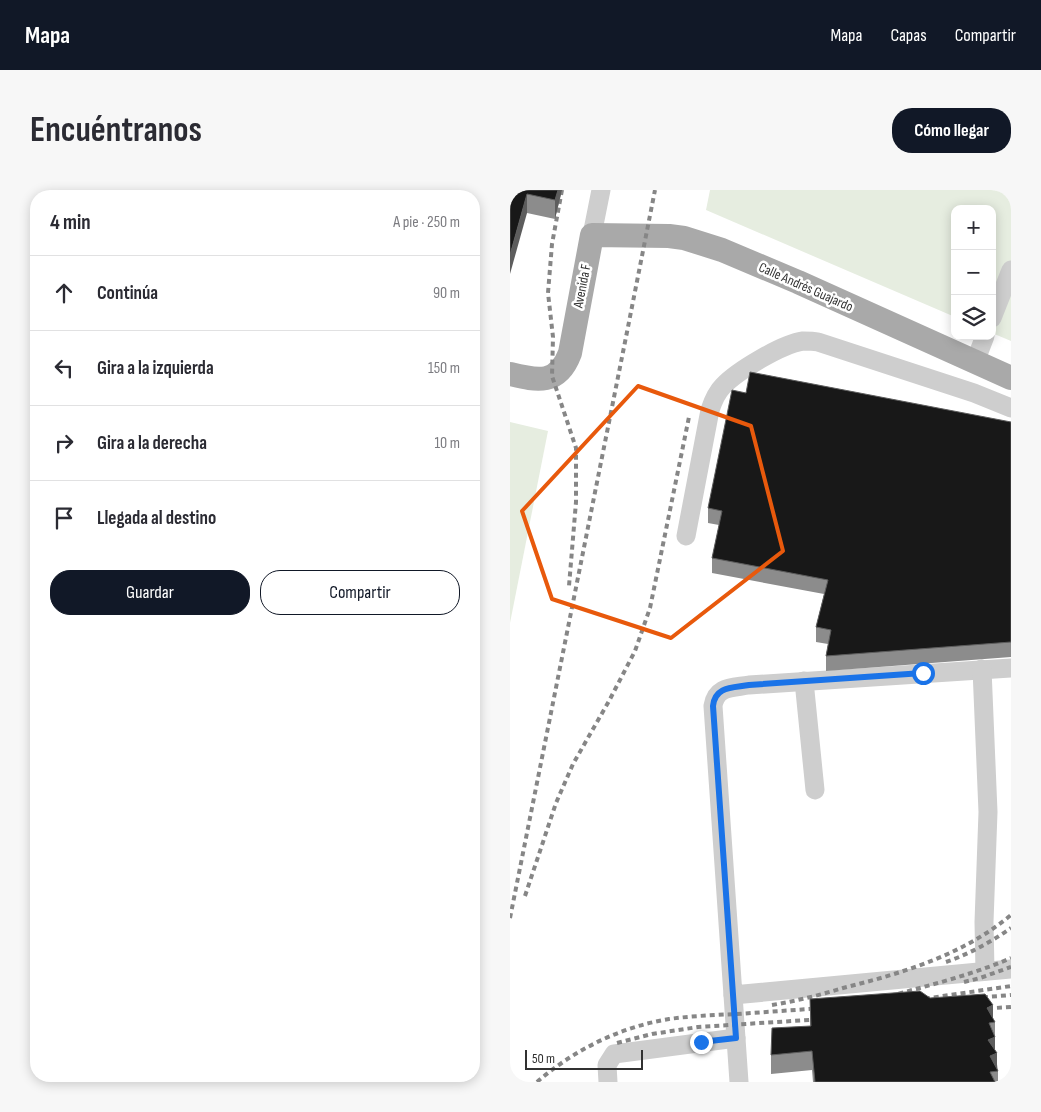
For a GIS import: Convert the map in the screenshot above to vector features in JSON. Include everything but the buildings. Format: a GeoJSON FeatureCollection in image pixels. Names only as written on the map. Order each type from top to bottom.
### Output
{"type":"FeatureCollection","features":[{"type":"Feature","properties":{"kind":"main road","name":"Calle Andrés Guajardo"},"geometry":{"type":"LineString","coordinates":[[592,235],[668,236],[684,238],[722,250],[798,282],[1011,378]]}},
{"type":"Feature","properties":{"kind":"main road","name":"Avenida F"},"geometry":{"type":"LineString","coordinates":[[510,374],[538,380],[558,373],[567,360],[570,353],[592,235]]}},
{"type":"Feature","properties":{"kind":"street","name":"Avenida F"},"geometry":{"type":"LineString","coordinates":[[592,235],[601,190]]}},
{"type":"Feature","properties":{"kind":"street"},"geometry":{"type":"LineString","coordinates":[[996,308],[1011,270]]}},
{"type":"Feature","properties":{"kind":"street"},"geometry":{"type":"LineString","coordinates":[[975,362],[983,340]]}},
{"type":"Feature","properties":{"kind":"street"},"geometry":{"type":"LineString","coordinates":[[686,536],[710,410],[717,393],[729,380],[754,362],[795,343],[802,341],[818,342],[974,393],[1011,408]]}},
{"type":"Feature","properties":{"kind":"street"},"geometry":{"type":"LineString","coordinates":[[739,1082],[715,696],[722,690],[749,685],[1011,668]]}},
{"type":"Feature","properties":{"kind":"street"},"geometry":{"type":"LineString","coordinates":[[982,669],[988,812],[984,922],[985,971]]}},
{"type":"Feature","properties":{"kind":"street"},"geometry":{"type":"LineString","coordinates":[[804,681],[815,790]]}},
{"type":"Feature","properties":{"kind":"street"},"geometry":{"type":"LineString","coordinates":[[733,995],[1011,969]]}},
{"type":"Feature","properties":{"kind":"street"},"geometry":{"type":"LineString","coordinates":[[608,1082],[607,1065],[614,1054],[736,1038]]}},
{"type":"Feature","properties":{"kind":"highlighted area"},"geometry":{"type":"Polygon","coordinates":[[[638,386],[751,426],[783,551],[671,638],[552,599],[522,511],[638,386]]]}},
{"type":"Feature","properties":{"kind":"shaded area"},"geometry":{"type":"Polygon","coordinates":[[[710,190],[1011,190],[1011,341],[996,335],[996,205],[951,205],[951,315],[706,210],[710,190]]]}},
{"type":"Feature","properties":{"kind":"shaded area"},"geometry":{"type":"Polygon","coordinates":[[[510,422],[548,431],[510,623],[510,422]]]}},
{"type":"Feature","properties":{"kind":"railway"},"geometry":{"type":"LineString","coordinates":[[562,190],[552,244],[548,293],[553,337],[552,376],[576,448],[576,502],[569,586]]}},
{"type":"Feature","properties":{"kind":"railway"},"geometry":{"type":"LineString","coordinates":[[510,918],[655,190]]}},
{"type":"Feature","properties":{"kind":"railway"},"geometry":{"type":"LineString","coordinates":[[525,896],[556,803],[573,764],[635,651],[650,608],[689,417]]}},
{"type":"Feature","properties":{"kind":"railway"},"geometry":{"type":"LineString","coordinates":[[772,1005],[808,998],[888,976],[932,961],[973,941],[1011,915]]}},
{"type":"Feature","properties":{"kind":"railway"},"geometry":{"type":"LineString","coordinates":[[946,962],[980,947],[1011,928]]}},
{"type":"Feature","properties":{"kind":"railway"},"geometry":{"type":"LineString","coordinates":[[890,996],[966,975],[1011,958]]}},
{"type":"Feature","properties":{"kind":"railway"},"geometry":{"type":"LineString","coordinates":[[964,982],[1011,967]]}},
{"type":"Feature","properties":{"kind":"railway"},"geometry":{"type":"LineString","coordinates":[[916,1000],[1011,986]]}},
{"type":"Feature","properties":{"kind":"railway"},"geometry":{"type":"LineString","coordinates":[[974,998],[1011,995]]}},
{"type":"Feature","properties":{"kind":"railway"},"geometry":{"type":"LineString","coordinates":[[979,1009],[1011,1007]]}},
{"type":"Feature","properties":{"kind":"railway"},"geometry":{"type":"LineString","coordinates":[[537,1082],[566,1060],[599,1041],[651,1023],[694,1016],[824,1008]]}},
{"type":"Feature","properties":{"kind":"railway"},"geometry":{"type":"LineString","coordinates":[[617,1043],[652,1034],[698,1027],[824,1019]]}},
{"type":"Feature","properties":{"kind":"route"},"geometry":{"type":"LineString","coordinates":[[701,1042],[736,1038],[713,706],[715,696],[722,690],[749,685],[923,673]]}}]}
